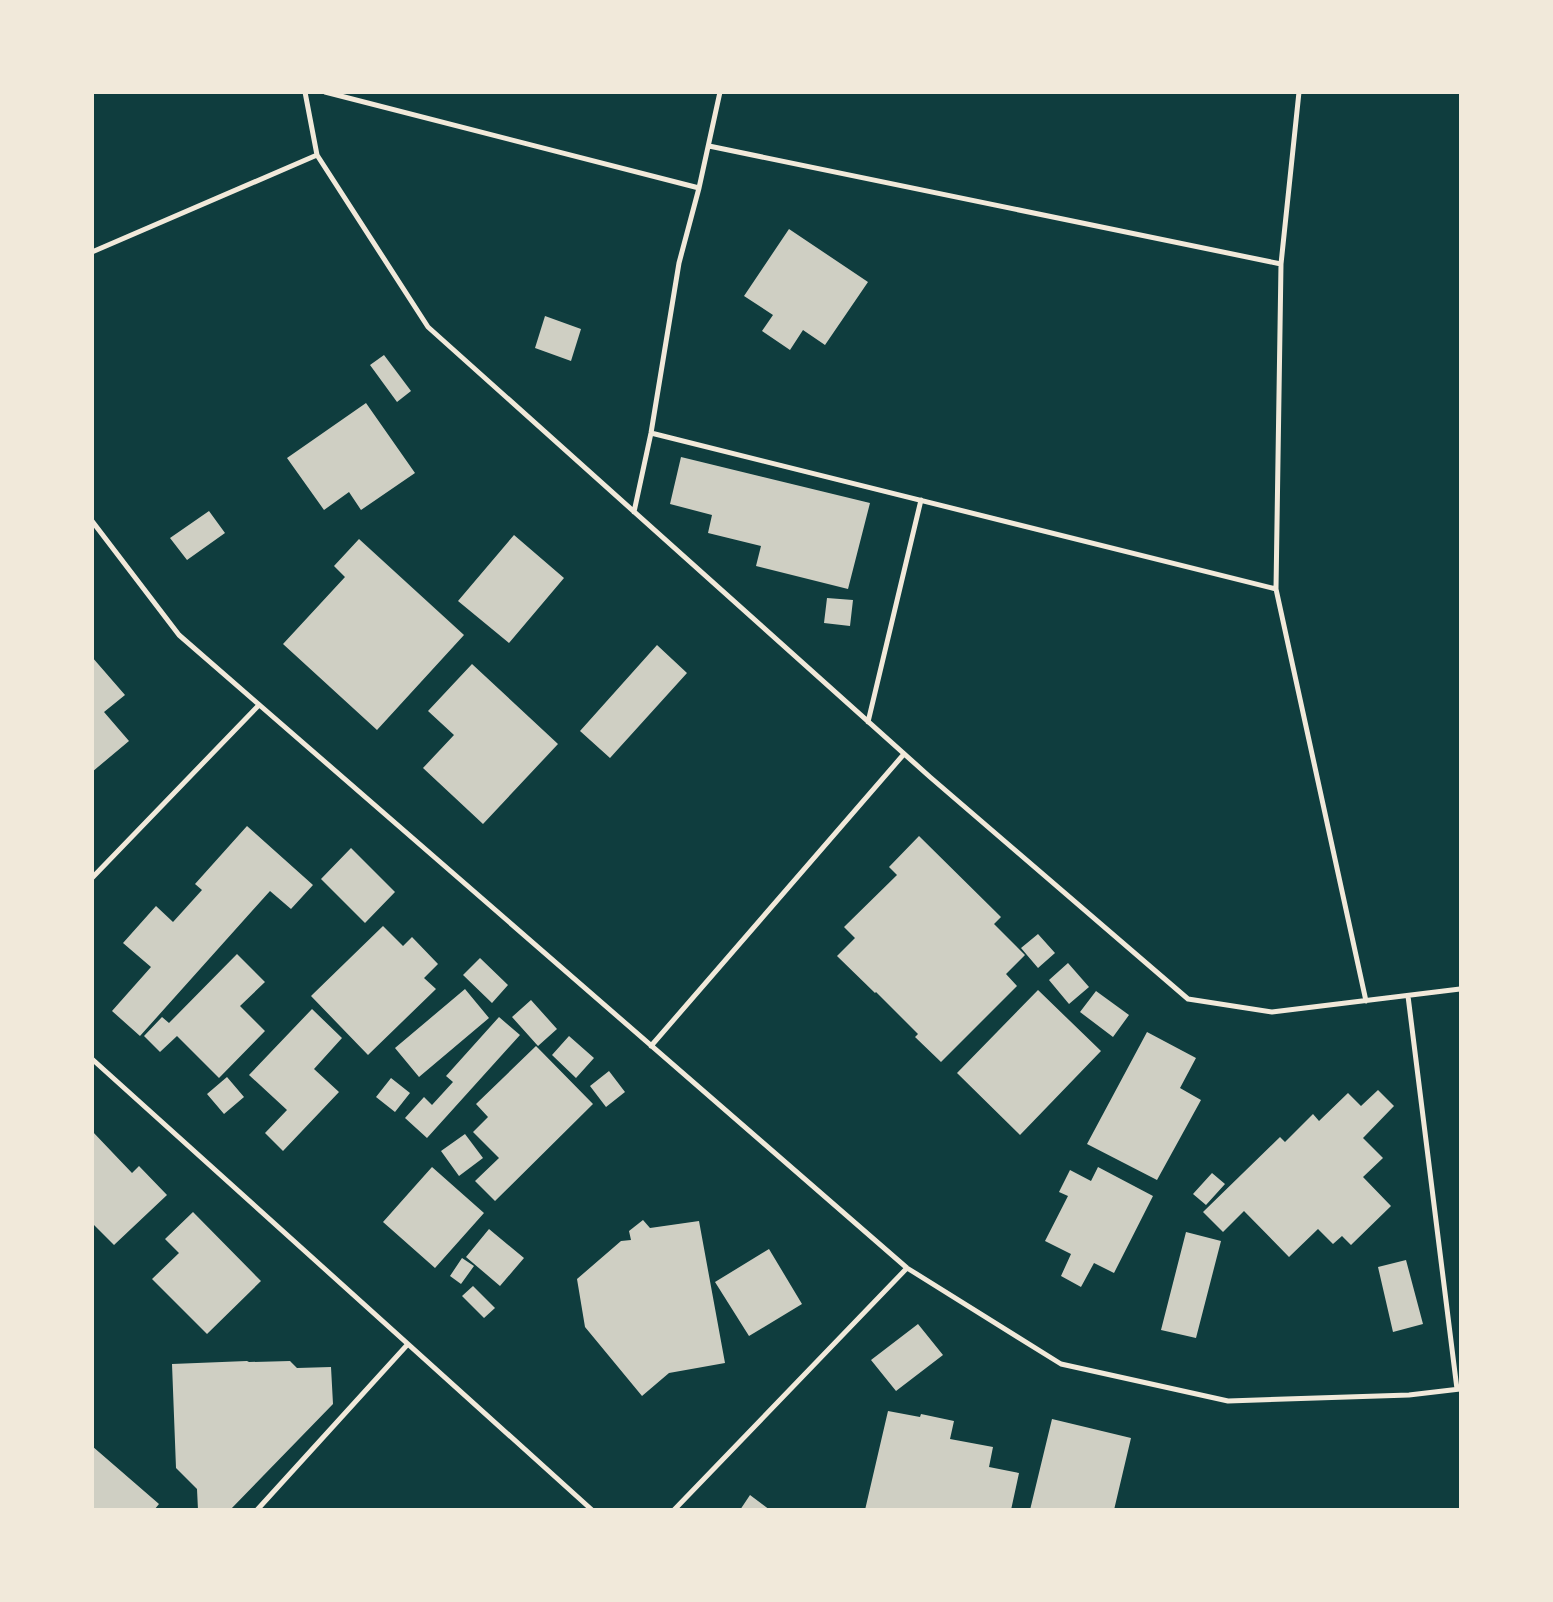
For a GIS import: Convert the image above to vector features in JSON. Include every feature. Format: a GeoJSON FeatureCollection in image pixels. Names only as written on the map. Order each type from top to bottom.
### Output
{"type":"FeatureCollection","features":[{"type":"Feature","properties":{"kind":"street"},"geometry":{"type":"LineString","coordinates":[[305,92],[317,155],[428,327],[904,754],[1188,999],[1272,1012],[1460,989]]}},
{"type":"Feature","properties":{"kind":"street"},"geometry":{"type":"LineString","coordinates":[[325,92],[699,188]]}},
{"type":"Feature","properties":{"kind":"street"},"geometry":{"type":"LineString","coordinates":[[634,512],[650,433],[679,262],[699,188],[720,92]]}},
{"type":"Feature","properties":{"kind":"street"},"geometry":{"type":"LineString","coordinates":[[1299,92],[1281,264],[1276,589],[1366,1001]]}},
{"type":"Feature","properties":{"kind":"street"},"geometry":{"type":"LineString","coordinates":[[709,146],[1281,264]]}},
{"type":"Feature","properties":{"kind":"street"},"geometry":{"type":"LineString","coordinates":[[92,252],[317,155]]}},
{"type":"Feature","properties":{"kind":"street"},"geometry":{"type":"LineString","coordinates":[[650,433],[1276,589]]}},
{"type":"Feature","properties":{"kind":"street"},"geometry":{"type":"LineString","coordinates":[[868,722],[921,500]]}},
{"type":"Feature","properties":{"kind":"street"},"geometry":{"type":"LineString","coordinates":[[92,521],[179,635],[651,1046],[907,1268],[1061,1364],[1228,1401],[1410,1395],[1459,1389],[1408,996]]}},
{"type":"Feature","properties":{"kind":"street"},"geometry":{"type":"LineString","coordinates":[[92,878],[260,705]]}},
{"type":"Feature","properties":{"kind":"street"},"geometry":{"type":"LineString","coordinates":[[651,1046],[904,754]]}},
{"type":"Feature","properties":{"kind":"street"},"geometry":{"type":"LineString","coordinates":[[92,1059],[592,1510]]}},
{"type":"Feature","properties":{"kind":"street"},"geometry":{"type":"LineString","coordinates":[[674,1510],[907,1268]]}},
{"type":"Feature","properties":{"kind":"street"},"geometry":{"type":"LineString","coordinates":[[257,1510],[408,1344]]}},
{"type":"Feature","properties":{"kind":"building"},"geometry":{"type":"Polygon","coordinates":[[[789,229],[868,282],[825,345],[803,330],[790,350],[762,331],[773,315],[744,296],[789,229]]]}},
{"type":"Feature","properties":{"kind":"building"},"geometry":{"type":"Polygon","coordinates":[[[545,316],[581,329],[571,361],[535,348],[545,316]]]}},
{"type":"Feature","properties":{"kind":"building"},"geometry":{"type":"Polygon","coordinates":[[[384,355],[411,391],[397,402],[370,365],[384,355]]]}},
{"type":"Feature","properties":{"kind":"building"},"geometry":{"type":"Polygon","coordinates":[[[366,403],[415,473],[361,510],[349,492],[324,510],[287,458],[366,403]]]}},
{"type":"Feature","properties":{"kind":"building"},"geometry":{"type":"Polygon","coordinates":[[[681,457],[870,503],[848,589],[756,566],[761,546],[708,533],[712,515],[670,504],[681,457]]]}},
{"type":"Feature","properties":{"kind":"building"},"geometry":{"type":"Polygon","coordinates":[[[209,511],[225,533],[187,560],[170,538],[209,511]]]}},
{"type":"Feature","properties":{"kind":"building"},"geometry":{"type":"Polygon","coordinates":[[[514,535],[564,578],[509,643],[458,601],[514,535]]]}},
{"type":"Feature","properties":{"kind":"building"},"geometry":{"type":"Polygon","coordinates":[[[359,539],[464,635],[377,730],[283,644],[345,577],[334,566],[359,539]]]}},
{"type":"Feature","properties":{"kind":"building"},"geometry":{"type":"Polygon","coordinates":[[[827,598],[853,600],[850,626],[824,623],[827,598]]]}},
{"type":"Feature","properties":{"kind":"building"},"geometry":{"type":"Polygon","coordinates":[[[657,645],[687,673],[610,758],[580,731],[657,645]]]}},
{"type":"Feature","properties":{"kind":"building"},"geometry":{"type":"Polygon","coordinates":[[[92,657],[125,695],[104,712],[129,741],[92,772],[92,657]]]}},
{"type":"Feature","properties":{"kind":"building"},"geometry":{"type":"Polygon","coordinates":[[[472,664],[558,744],[483,824],[423,768],[454,735],[428,711],[472,664]]]}},
{"type":"Feature","properties":{"kind":"building"},"geometry":{"type":"Polygon","coordinates":[[[247,826],[313,885],[291,909],[270,891],[140,1036],[112,1011],[151,967],[123,943],[156,906],[173,922],[202,890],[195,884],[247,826]]]}},
{"type":"Feature","properties":{"kind":"building"},"geometry":{"type":"Polygon","coordinates":[[[919,836],[1001,917],[994,924],[1025,955],[1006,974],[1017,986],[941,1062],[915,1037],[918,1034],[837,956],[855,938],[844,927],[897,875],[889,867],[919,836]]]}},
{"type":"Feature","properties":{"kind":"building"},"geometry":{"type":"Polygon","coordinates":[[[351,848],[395,892],[365,923],[321,879],[351,848]]]}},
{"type":"Feature","properties":{"kind":"building"},"geometry":{"type":"Polygon","coordinates":[[[383,926],[403,946],[412,937],[438,964],[424,978],[436,989],[368,1055],[311,996],[383,926]]]}},
{"type":"Feature","properties":{"kind":"building"},"geometry":{"type":"Polygon","coordinates":[[[1038,934],[1055,953],[1038,968],[1021,948],[1038,934]]]}},
{"type":"Feature","properties":{"kind":"building"},"geometry":{"type":"Polygon","coordinates":[[[237,954],[265,982],[240,1006],[265,1031],[219,1078],[177,1036],[160,1052],[144,1036],[162,1017],[169,1023],[237,954]]]}},
{"type":"Feature","properties":{"kind":"building"},"geometry":{"type":"Polygon","coordinates":[[[480,958],[508,985],[492,1003],[463,975],[480,958]]]}},
{"type":"Feature","properties":{"kind":"building"},"geometry":{"type":"Polygon","coordinates":[[[1068,963],[1089,987],[1069,1004],[1049,980],[1068,963]]]}},
{"type":"Feature","properties":{"kind":"building"},"geometry":{"type":"Polygon","coordinates":[[[465,989],[489,1018],[419,1077],[395,1048],[465,989]]]}},
{"type":"Feature","properties":{"kind":"building"},"geometry":{"type":"Polygon","coordinates":[[[1038,990],[1101,1051],[1020,1135],[957,1073],[1038,990]]]}},
{"type":"Feature","properties":{"kind":"building"},"geometry":{"type":"Polygon","coordinates":[[[1096,991],[1129,1015],[1113,1037],[1080,1012],[1096,991]]]}},
{"type":"Feature","properties":{"kind":"building"},"geometry":{"type":"Polygon","coordinates":[[[531,1000],[557,1029],[538,1046],[512,1017],[531,1000]]]}},
{"type":"Feature","properties":{"kind":"building"},"geometry":{"type":"Polygon","coordinates":[[[312,1009],[342,1038],[314,1069],[339,1092],[283,1151],[265,1133],[287,1110],[249,1075],[312,1009]]]}},
{"type":"Feature","properties":{"kind":"building"},"geometry":{"type":"Polygon","coordinates":[[[499,1017],[520,1035],[427,1138],[405,1118],[424,1097],[432,1105],[453,1082],[446,1076],[499,1017]]]}},
{"type":"Feature","properties":{"kind":"building"},"geometry":{"type":"Polygon","coordinates":[[[1147,1032],[1196,1058],[1180,1088],[1201,1100],[1157,1180],[1087,1144],[1147,1032]]]}},
{"type":"Feature","properties":{"kind":"building"},"geometry":{"type":"Polygon","coordinates":[[[569,1036],[594,1058],[576,1078],[552,1055],[569,1036]]]}},
{"type":"Feature","properties":{"kind":"building"},"geometry":{"type":"Polygon","coordinates":[[[536,1046],[593,1104],[495,1201],[475,1181],[499,1158],[473,1132],[488,1117],[476,1104],[536,1046]]]}},
{"type":"Feature","properties":{"kind":"building"},"geometry":{"type":"Polygon","coordinates":[[[609,1071],[625,1092],[606,1107],[590,1086],[609,1071]]]}},
{"type":"Feature","properties":{"kind":"building"},"geometry":{"type":"Polygon","coordinates":[[[227,1077],[244,1097],[224,1114],[207,1094],[227,1077]]]}},
{"type":"Feature","properties":{"kind":"building"},"geometry":{"type":"Polygon","coordinates":[[[391,1078],[410,1093],[395,1112],[376,1097],[391,1078]]]}},
{"type":"Feature","properties":{"kind":"building"},"geometry":{"type":"Polygon","coordinates":[[[1378,1090],[1394,1106],[1363,1138],[1383,1158],[1363,1177],[1391,1206],[1351,1245],[1342,1236],[1333,1244],[1318,1229],[1289,1257],[1244,1211],[1223,1232],[1203,1212],[1280,1137],[1285,1142],[1313,1114],[1319,1121],[1348,1093],[1361,1106],[1378,1090]]]}},
{"type":"Feature","properties":{"kind":"building"},"geometry":{"type":"Polygon","coordinates":[[[92,1131],[132,1173],[139,1166],[167,1195],[114,1245],[92,1223],[92,1131]]]}},
{"type":"Feature","properties":{"kind":"building"},"geometry":{"type":"Polygon","coordinates":[[[465,1134],[483,1158],[459,1176],[441,1151],[465,1134]]]}},
{"type":"Feature","properties":{"kind":"building"},"geometry":{"type":"Polygon","coordinates":[[[432,1167],[484,1213],[435,1268],[383,1222],[432,1167]]]}},
{"type":"Feature","properties":{"kind":"building"},"geometry":{"type":"Polygon","coordinates":[[[1098,1167],[1153,1196],[1114,1273],[1094,1263],[1081,1287],[1061,1276],[1071,1254],[1045,1241],[1068,1196],[1059,1192],[1070,1170],[1091,1181],[1098,1167]]]}},
{"type":"Feature","properties":{"kind":"building"},"geometry":{"type":"Polygon","coordinates":[[[1212,1173],[1225,1184],[1206,1205],[1193,1194],[1212,1173]]]}},
{"type":"Feature","properties":{"kind":"building"},"geometry":{"type":"Polygon","coordinates":[[[193,1212],[261,1281],[207,1334],[152,1279],[179,1253],[165,1239],[193,1212]]]}},
{"type":"Feature","properties":{"kind":"building"},"geometry":{"type":"Polygon","coordinates":[[[643,1220],[650,1228],[699,1221],[725,1363],[669,1373],[642,1396],[585,1327],[577,1279],[621,1241],[631,1240],[629,1231],[643,1220]]]}},
{"type":"Feature","properties":{"kind":"building"},"geometry":{"type":"Polygon","coordinates":[[[489,1229],[524,1258],[500,1286],[466,1257],[489,1229]]]}},
{"type":"Feature","properties":{"kind":"building"},"geometry":{"type":"Polygon","coordinates":[[[1186,1232],[1221,1241],[1196,1338],[1161,1330],[1186,1232]]]}},
{"type":"Feature","properties":{"kind":"building"},"geometry":{"type":"Polygon","coordinates":[[[769,1249],[802,1304],[749,1336],[715,1282],[769,1249]]]}},
{"type":"Feature","properties":{"kind":"building"},"geometry":{"type":"Polygon","coordinates":[[[462,1258],[474,1266],[461,1284],[450,1276],[462,1258]]]}},
{"type":"Feature","properties":{"kind":"building"},"geometry":{"type":"Polygon","coordinates":[[[1406,1260],[1423,1324],[1393,1332],[1378,1267],[1406,1260]]]}},
{"type":"Feature","properties":{"kind":"building"},"geometry":{"type":"Polygon","coordinates":[[[473,1286],[495,1308],[484,1318],[462,1296],[473,1286]]]}},
{"type":"Feature","properties":{"kind":"building"},"geometry":{"type":"Polygon","coordinates":[[[918,1324],[943,1355],[896,1391],[871,1360],[918,1324]]]}},
{"type":"Feature","properties":{"kind":"building"},"geometry":{"type":"Polygon","coordinates":[[[290,1361],[297,1368],[331,1367],[333,1404],[230,1510],[198,1510],[197,1489],[176,1468],[172,1364],[290,1361]]]}},
{"type":"Feature","properties":{"kind":"building"},"geometry":{"type":"Polygon","coordinates":[[[888,1411],[920,1417],[921,1414],[954,1421],[950,1439],[993,1447],[989,1467],[1019,1473],[1011,1510],[865,1510],[888,1411]]]}},
{"type":"Feature","properties":{"kind":"building"},"geometry":{"type":"Polygon","coordinates":[[[1052,1419],[1131,1438],[1114,1510],[1030,1510],[1052,1419]]]}},
{"type":"Feature","properties":{"kind":"building"},"geometry":{"type":"Polygon","coordinates":[[[92,1446],[159,1504],[154,1510],[92,1510],[92,1446]]]}},
{"type":"Feature","properties":{"kind":"building"},"geometry":{"type":"Polygon","coordinates":[[[750,1495],[770,1510],[740,1510],[750,1495]]]}}]}
